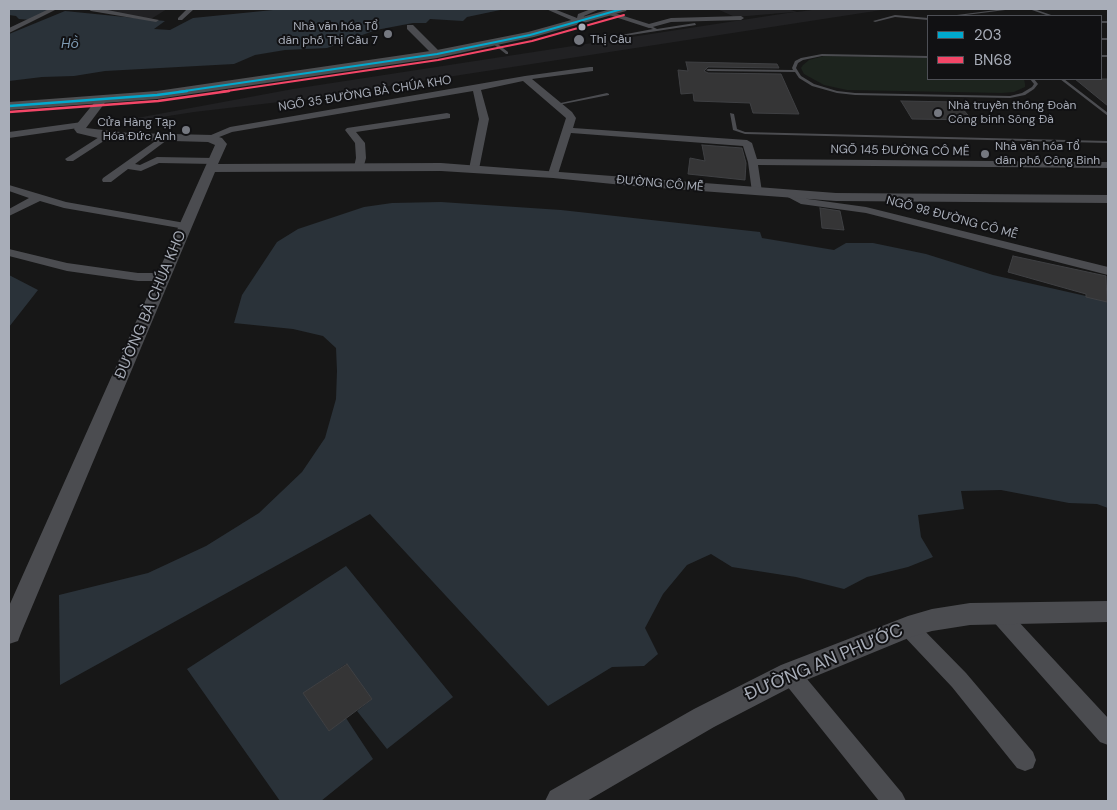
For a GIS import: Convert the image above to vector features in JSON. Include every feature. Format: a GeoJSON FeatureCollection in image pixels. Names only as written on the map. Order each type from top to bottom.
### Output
{"type":"FeatureCollection","features":[{"type":"Feature","properties":{"kind":"main road"},"geometry":{"type":"LineString","coordinates":[[9,106],[102,100],[189,91],[437,54],[580,21],[603,11],[622,9]]}},
{"type":"Feature","properties":{"kind":"street"},"geometry":{"type":"LineString","coordinates":[[9,31],[54,9]]}},
{"type":"Feature","properties":{"kind":"street"},"geometry":{"type":"LineString","coordinates":[[91,9],[156,20]]}},
{"type":"Feature","properties":{"kind":"street"},"geometry":{"type":"LineString","coordinates":[[180,19],[191,9]]}},
{"type":"Feature","properties":{"kind":"street"},"geometry":{"type":"LineString","coordinates":[[549,9],[580,21]]}},
{"type":"Feature","properties":{"kind":"street"},"geometry":{"type":"LineString","coordinates":[[603,11],[648,26],[671,20],[741,18]]}},
{"type":"Feature","properties":{"kind":"street"},"geometry":{"type":"LineString","coordinates":[[16,20],[30,21]]}},
{"type":"Feature","properties":{"kind":"street"},"geometry":{"type":"LineString","coordinates":[[410,27],[437,54]]}},
{"type":"Feature","properties":{"kind":"street","name":"NGÕ 35 ĐƯỜNG BÀ CHÚA KHO"},"geometry":{"type":"LineString","coordinates":[[209,138],[230,130],[336,112],[410,111],[476,88],[525,78],[590,69]]}},
{"type":"Feature","properties":{"kind":"street"},"geometry":{"type":"LineString","coordinates":[[525,78],[558,104],[571,118],[553,174]]}},
{"type":"Feature","properties":{"kind":"street"},"geometry":{"type":"LineString","coordinates":[[474,169],[484,119],[476,88]]}},
{"type":"Feature","properties":{"kind":"street"},"geometry":{"type":"LineString","coordinates":[[102,100],[82,125],[81,131],[107,135],[209,138]]}},
{"type":"Feature","properties":{"kind":"street"},"geometry":{"type":"LineString","coordinates":[[350,130],[410,111],[447,116]]}},
{"type":"Feature","properties":{"kind":"street"},"geometry":{"type":"LineString","coordinates":[[336,112],[360,143],[361,158],[359,167]]}},
{"type":"Feature","properties":{"kind":"street"},"geometry":{"type":"LineString","coordinates":[[9,135],[82,125]]}},
{"type":"Feature","properties":{"kind":"street"},"geometry":{"type":"LineString","coordinates":[[568,130],[747,143],[753,162],[757,192]]}},
{"type":"Feature","properties":{"kind":"street"},"geometry":{"type":"LineString","coordinates":[[70,159],[107,135]]}},
{"type":"Feature","properties":{"kind":"street"},"geometry":{"type":"LineString","coordinates":[[107,180],[164,138]]}},
{"type":"Feature","properties":{"kind":"street","name":"ĐƯỜNG BÀ CHÚA KHO"},"geometry":{"type":"LineString","coordinates":[[9,633],[213,165],[221,144],[209,138]]}},
{"type":"Feature","properties":{"kind":"street"},"geometry":{"type":"LineString","coordinates":[[127,166],[141,168],[157,160],[213,165]]}},
{"type":"Feature","properties":{"kind":"street","name":"NGÕ 145 ĐƯỜNG CÔ MỄ"},"geometry":{"type":"LineString","coordinates":[[753,162],[1108,165]]}},
{"type":"Feature","properties":{"kind":"street","name":"ĐƯỜNG CÔ MỄ"},"geometry":{"type":"LineString","coordinates":[[213,165],[474,169],[836,197],[1108,199]]}},
{"type":"Feature","properties":{"kind":"street"},"geometry":{"type":"LineString","coordinates":[[9,188],[37,198],[118,216],[185,226]]}},
{"type":"Feature","properties":{"kind":"street","name":"NGÕ 98 ĐƯỜNG CÔ MỄ"},"geometry":{"type":"LineString","coordinates":[[788,193],[805,202],[866,210],[1108,272]]}},
{"type":"Feature","properties":{"kind":"street"},"geometry":{"type":"LineString","coordinates":[[9,213],[37,198]]}},
{"type":"Feature","properties":{"kind":"street"},"geometry":{"type":"LineString","coordinates":[[9,252],[67,268],[138,277],[163,277]]}},
{"type":"Feature","properties":{"kind":"street"},"geometry":{"type":"LineString","coordinates":[[998,613],[1108,734]]}},
{"type":"Feature","properties":{"kind":"street","name":"ĐƯỜNG AN PHƯỚC"},"geometry":{"type":"LineString","coordinates":[[564,800],[704,718],[790,674],[908,626],[970,614],[1107,613]]}},
{"type":"Feature","properties":{"kind":"street"},"geometry":{"type":"LineString","coordinates":[[908,626],[958,680],[1025,760]]}},
{"type":"Feature","properties":{"kind":"street"},"geometry":{"type":"LineString","coordinates":[[790,674],[894,801]]}},
{"type":"Feature","properties":{"kind":"lane"},"geometry":{"type":"LineString","coordinates":[[968,15],[1011,9]]}},
{"type":"Feature","properties":{"kind":"lane"},"geometry":{"type":"LineString","coordinates":[[1031,9],[1049,15]]}},
{"type":"Feature","properties":{"kind":"lane"},"geometry":{"type":"LineString","coordinates":[[875,21],[895,16],[927,19]]}},
{"type":"Feature","properties":{"kind":"lane"},"geometry":{"type":"LineString","coordinates":[[618,36],[695,24]]}},
{"type":"Feature","properties":{"kind":"lane"},"geometry":{"type":"LineString","coordinates":[[648,26],[657,30]]}},
{"type":"Feature","properties":{"kind":"lane"},"geometry":{"type":"LineString","coordinates":[[493,42],[506,53]]}},
{"type":"Feature","properties":{"kind":"lane"},"geometry":{"type":"LineString","coordinates":[[795,71],[796,62],[815,55],[927,57]]}},
{"type":"Feature","properties":{"kind":"lane"},"geometry":{"type":"LineString","coordinates":[[708,70],[795,71],[806,80],[822,88],[855,94],[1010,97],[1022,94],[1033,88],[1036,84],[1033,80]]}},
{"type":"Feature","properties":{"kind":"lane"},"geometry":{"type":"LineString","coordinates":[[1063,80],[1108,115]]}},
{"type":"Feature","properties":{"kind":"lane"},"geometry":{"type":"LineString","coordinates":[[558,104],[607,94]]}},
{"type":"Feature","properties":{"kind":"lane"},"geometry":{"type":"LineString","coordinates":[[732,114],[735,130],[745,133],[1108,142]]}},
{"type":"Feature","properties":{"kind":"shaded area"},"geometry":{"type":"Polygon","coordinates":[[[93,9],[167,9],[151,19],[93,9]]]}},
{"type":"Feature","properties":{"kind":"shaded area"},"geometry":{"type":"Polygon","coordinates":[[[717,9],[788,9],[797,12],[819,9],[888,9],[305,99],[194,112],[110,125],[110,123],[293,89],[794,12],[735,17],[717,9]]]}},
{"type":"Feature","properties":{"kind":"shaded area"},"geometry":{"type":"Polygon","coordinates":[[[824,56],[927,58],[927,80],[1024,80],[1025,87],[1014,92],[1002,93],[847,90],[824,85],[804,74],[801,68],[809,60],[824,56]]]}},
{"type":"Feature","properties":{"kind":"water"},"geometry":{"type":"Polygon","coordinates":[[[9,9],[51,9],[31,20],[19,19],[16,16],[9,15],[9,9]]]}},
{"type":"Feature","properties":{"kind":"water","name":"Hồ"},"geometry":{"type":"Polygon","coordinates":[[[283,9],[505,9],[467,17],[463,21],[430,19],[426,23],[413,23],[376,30],[327,48],[285,50],[255,55],[234,64],[105,71],[74,76],[9,81],[9,34],[65,11],[165,21],[154,29],[170,30],[193,18],[283,9]]]}},
{"type":"Feature","properties":{"kind":"water"},"geometry":{"type":"Polygon","coordinates":[[[441,202],[561,210],[760,232],[762,238],[834,250],[846,243],[873,243],[926,254],[993,275],[1108,301],[1108,508],[1097,504],[1069,503],[1001,490],[961,491],[964,509],[918,515],[921,537],[933,557],[908,567],[867,577],[844,589],[796,577],[732,567],[711,554],[687,565],[663,594],[645,628],[658,654],[644,666],[612,667],[548,706],[370,514],[60,685],[59,595],[148,573],[206,546],[259,513],[302,472],[325,438],[336,399],[336,348],[323,336],[293,329],[234,323],[242,295],[277,242],[298,229],[364,207],[392,203],[441,202]]]}},
{"type":"Feature","properties":{"kind":"water"},"geometry":{"type":"Polygon","coordinates":[[[9,275],[38,290],[9,327],[9,275]]]}},
{"type":"Feature","properties":{"kind":"water"},"geometry":{"type":"Polygon","coordinates":[[[346,566],[453,697],[387,749],[357,711],[372,699],[346,664],[304,693],[329,731],[346,718],[373,759],[321,801],[280,801],[187,669],[346,566]]]}},
{"type":"Feature","properties":{"kind":"building"},"geometry":{"type":"Polygon","coordinates":[[[686,62],[777,64],[779,68],[708,67],[704,71],[708,73],[781,74],[799,114],[753,113],[750,103],[694,101],[693,93],[681,94],[678,70],[688,71],[686,62]]]}},
{"type":"Feature","properties":{"kind":"building"},"geometry":{"type":"Polygon","coordinates":[[[1108,79],[1108,106],[1076,80],[1108,79]]]}},
{"type":"Feature","properties":{"kind":"building","name":"Nhà truyền thống Đoàn Công binh Sông Đà"},"geometry":{"type":"Polygon","coordinates":[[[901,101],[957,102],[972,120],[912,119],[901,101]]]}},
{"type":"Feature","properties":{"kind":"building"},"geometry":{"type":"Polygon","coordinates":[[[702,145],[742,148],[746,163],[745,180],[688,174],[690,158],[705,161],[702,145]]]}},
{"type":"Feature","properties":{"kind":"building"},"geometry":{"type":"Polygon","coordinates":[[[820,208],[840,211],[844,230],[822,228],[820,208]]]}},
{"type":"Feature","properties":{"kind":"building"},"geometry":{"type":"Polygon","coordinates":[[[1013,256],[1106,276],[1107,302],[1086,297],[1086,294],[1008,272],[1013,256]]]}},
{"type":"Feature","properties":{"kind":"building"},"geometry":{"type":"Polygon","coordinates":[[[347,664],[372,699],[329,731],[303,693],[347,664]]]}},
{"type":"Feature","properties":{"kind":"transit line","name":"203"},"geometry":{"type":"LineString","coordinates":[[9,106],[157,95],[437,54],[530,35],[622,9]]}},
{"type":"Feature","properties":{"kind":"transit line","name":"BN68"},"geometry":{"type":"LineString","coordinates":[[9,112],[158,101],[438,60],[532,41],[624,15]]}},
{"type":"Feature","properties":{"kind":"place","name":"Nhà văn hóa Tổ dân phố Thị Cầu 7"},"geometry":{"type":"Point","coordinates":[388,34]}},
{"type":"Feature","properties":{"kind":"place","name":"Thị Cầu"},"geometry":{"type":"Point","coordinates":[579,40]}},
{"type":"Feature","properties":{"kind":"place","name":"Nhà truyền thống Đoàn Công binh Sông Đà"},"geometry":{"type":"Point","coordinates":[938,113]}},
{"type":"Feature","properties":{"kind":"place","name":"Cửa Hàng Tạp Hóa Đức Anh"},"geometry":{"type":"Point","coordinates":[186,130]}},
{"type":"Feature","properties":{"kind":"place","name":"Nhà văn hóa Tổ dân phố Công Binh"},"geometry":{"type":"Point","coordinates":[985,154]}}]}
